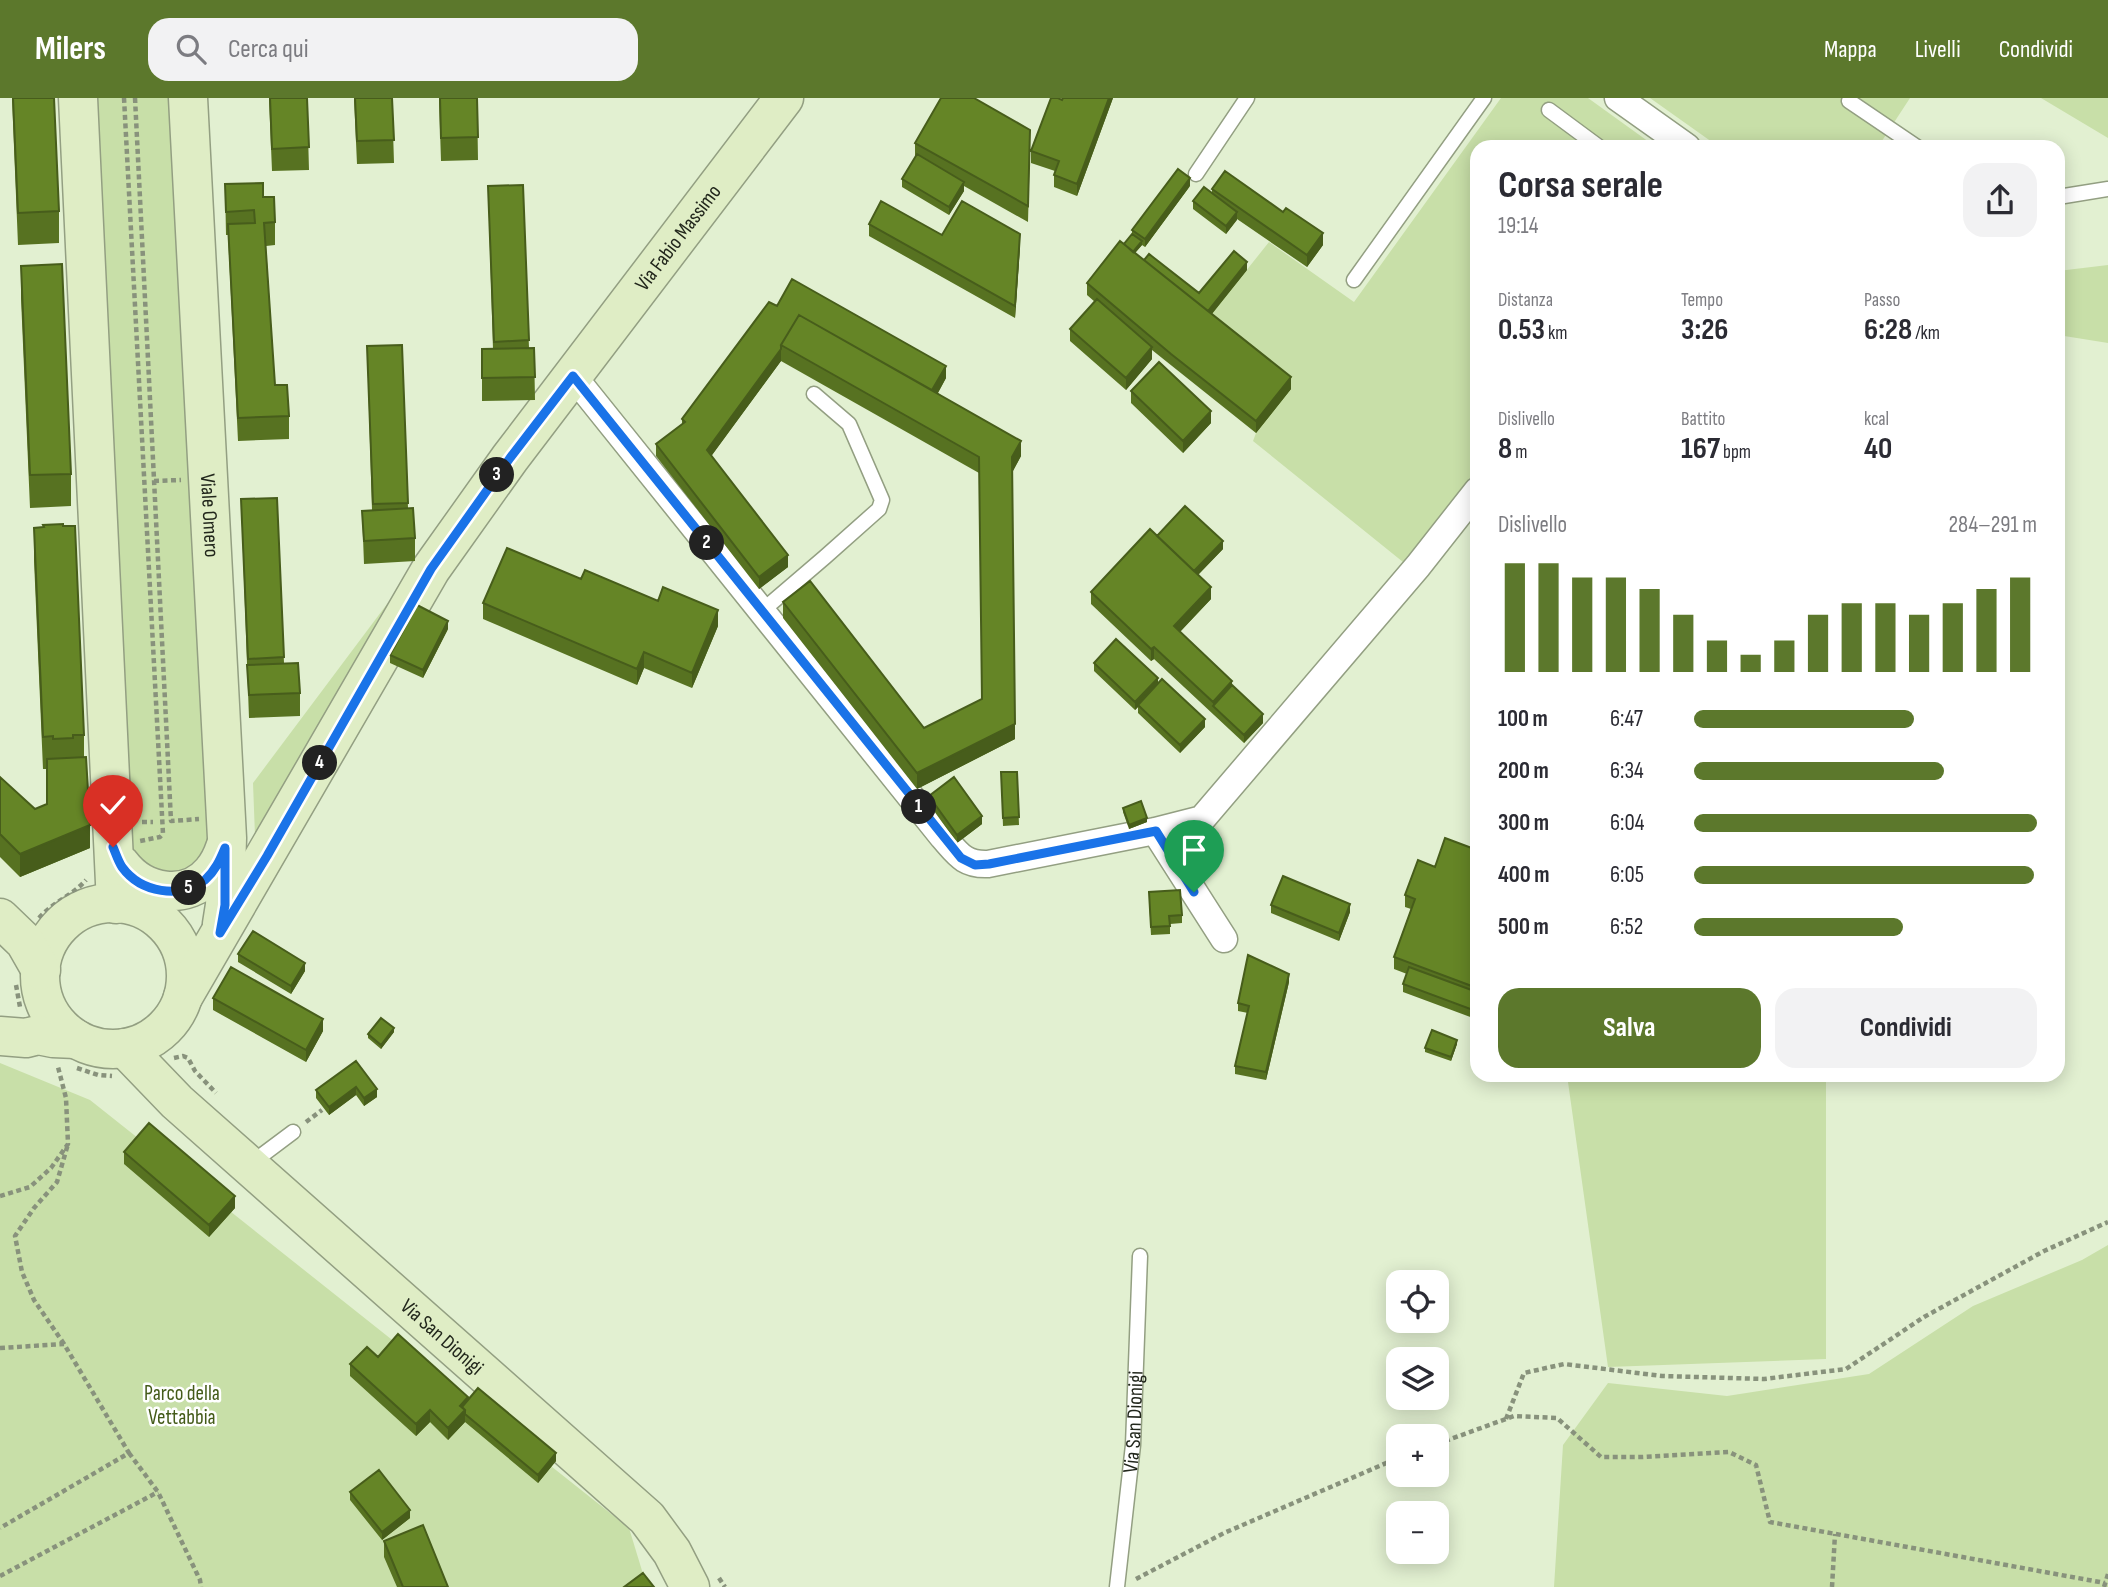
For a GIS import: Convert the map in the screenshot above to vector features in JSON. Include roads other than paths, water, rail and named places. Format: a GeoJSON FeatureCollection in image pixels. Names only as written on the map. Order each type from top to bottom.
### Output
{"type":"FeatureCollection","features":[{"type":"Feature","properties":{"kind":"street"},"geometry":{"type":"LineString","coordinates":[[78,98],[116,904]]}},
{"type":"Feature","properties":{"kind":"street","name":"Viale Omero"},"geometry":{"type":"LineString","coordinates":[[188,98],[227,838],[217,833]]}},
{"type":"Feature","properties":{"kind":"street","name":"Via Fabio Massimo"},"geometry":{"type":"LineString","coordinates":[[183,997],[431,569],[510,458],[784,98]]}},
{"type":"Feature","properties":{"kind":"street"},"geometry":{"type":"LineString","coordinates":[[1618,98],[1677,140]]}},
{"type":"Feature","properties":{"kind":"street"},"geometry":{"type":"LineString","coordinates":[[573,376],[961,858],[975,865],[1156,831],[1202,819],[1409,576],[1470,500]]}},
{"type":"Feature","properties":{"kind":"street"},"geometry":{"type":"LineString","coordinates":[[1156,831],[1224,939]]}},
{"type":"Feature","properties":{"kind":"street"},"geometry":{"type":"LineString","coordinates":[[112,854],[140,883],[150,888],[173,891],[196,885],[214,870],[217,833]]}},
{"type":"Feature","properties":{"kind":"street","name":"Viale Omero"},"geometry":{"type":"LineString","coordinates":[[217,833],[225,905],[220,933]]}},
{"type":"Feature","properties":{"kind":"street"},"geometry":{"type":"LineString","coordinates":[[0,1035],[55,1037],[99,1048],[154,1046],[173,1018],[183,997],[186,982],[181,949],[161,922],[148,912],[132,906],[99,905],[69,918],[45,941],[41,986],[55,1037]]}},
{"type":"Feature","properties":{"kind":"street"},"geometry":{"type":"LineString","coordinates":[[0,916],[31,930],[45,941]]}},
{"type":"Feature","properties":{"kind":"street","name":"Via San Dionigi"},"geometry":{"type":"LineString","coordinates":[[154,1046],[177,1102],[647,1518],[672,1552],[690,1587]]}},
{"type":"Feature","properties":{"kind":"lane"},"geometry":{"type":"LineString","coordinates":[[1196,174],[1247,98]]}},
{"type":"Feature","properties":{"kind":"lane"},"geometry":{"type":"LineString","coordinates":[[1354,280],[1484,98]]}},
{"type":"Feature","properties":{"kind":"lane"},"geometry":{"type":"LineString","coordinates":[[1849,101],[1907,140]]}},
{"type":"Feature","properties":{"kind":"lane"},"geometry":{"type":"LineString","coordinates":[[1549,110],[1590,140]]}},
{"type":"Feature","properties":{"kind":"lane"},"geometry":{"type":"LineString","coordinates":[[2065,196],[2108,189]]}},
{"type":"Feature","properties":{"kind":"lane"},"geometry":{"type":"LineString","coordinates":[[762,611],[879,509],[882,500],[849,424],[814,394]]}},
{"type":"Feature","properties":{"kind":"lane"},"geometry":{"type":"LineString","coordinates":[[249,1166],[293,1132]]}},
{"type":"Feature","properties":{"kind":"lane","name":"Via San Dionigi"},"geometry":{"type":"LineString","coordinates":[[1117,1587],[1133,1445],[1140,1256]]}},
{"type":"Feature","properties":{"kind":"park label","name":"Parco della Vettabbia"},"geometry":{"type":"Point","coordinates":[182,1405]}}]}
